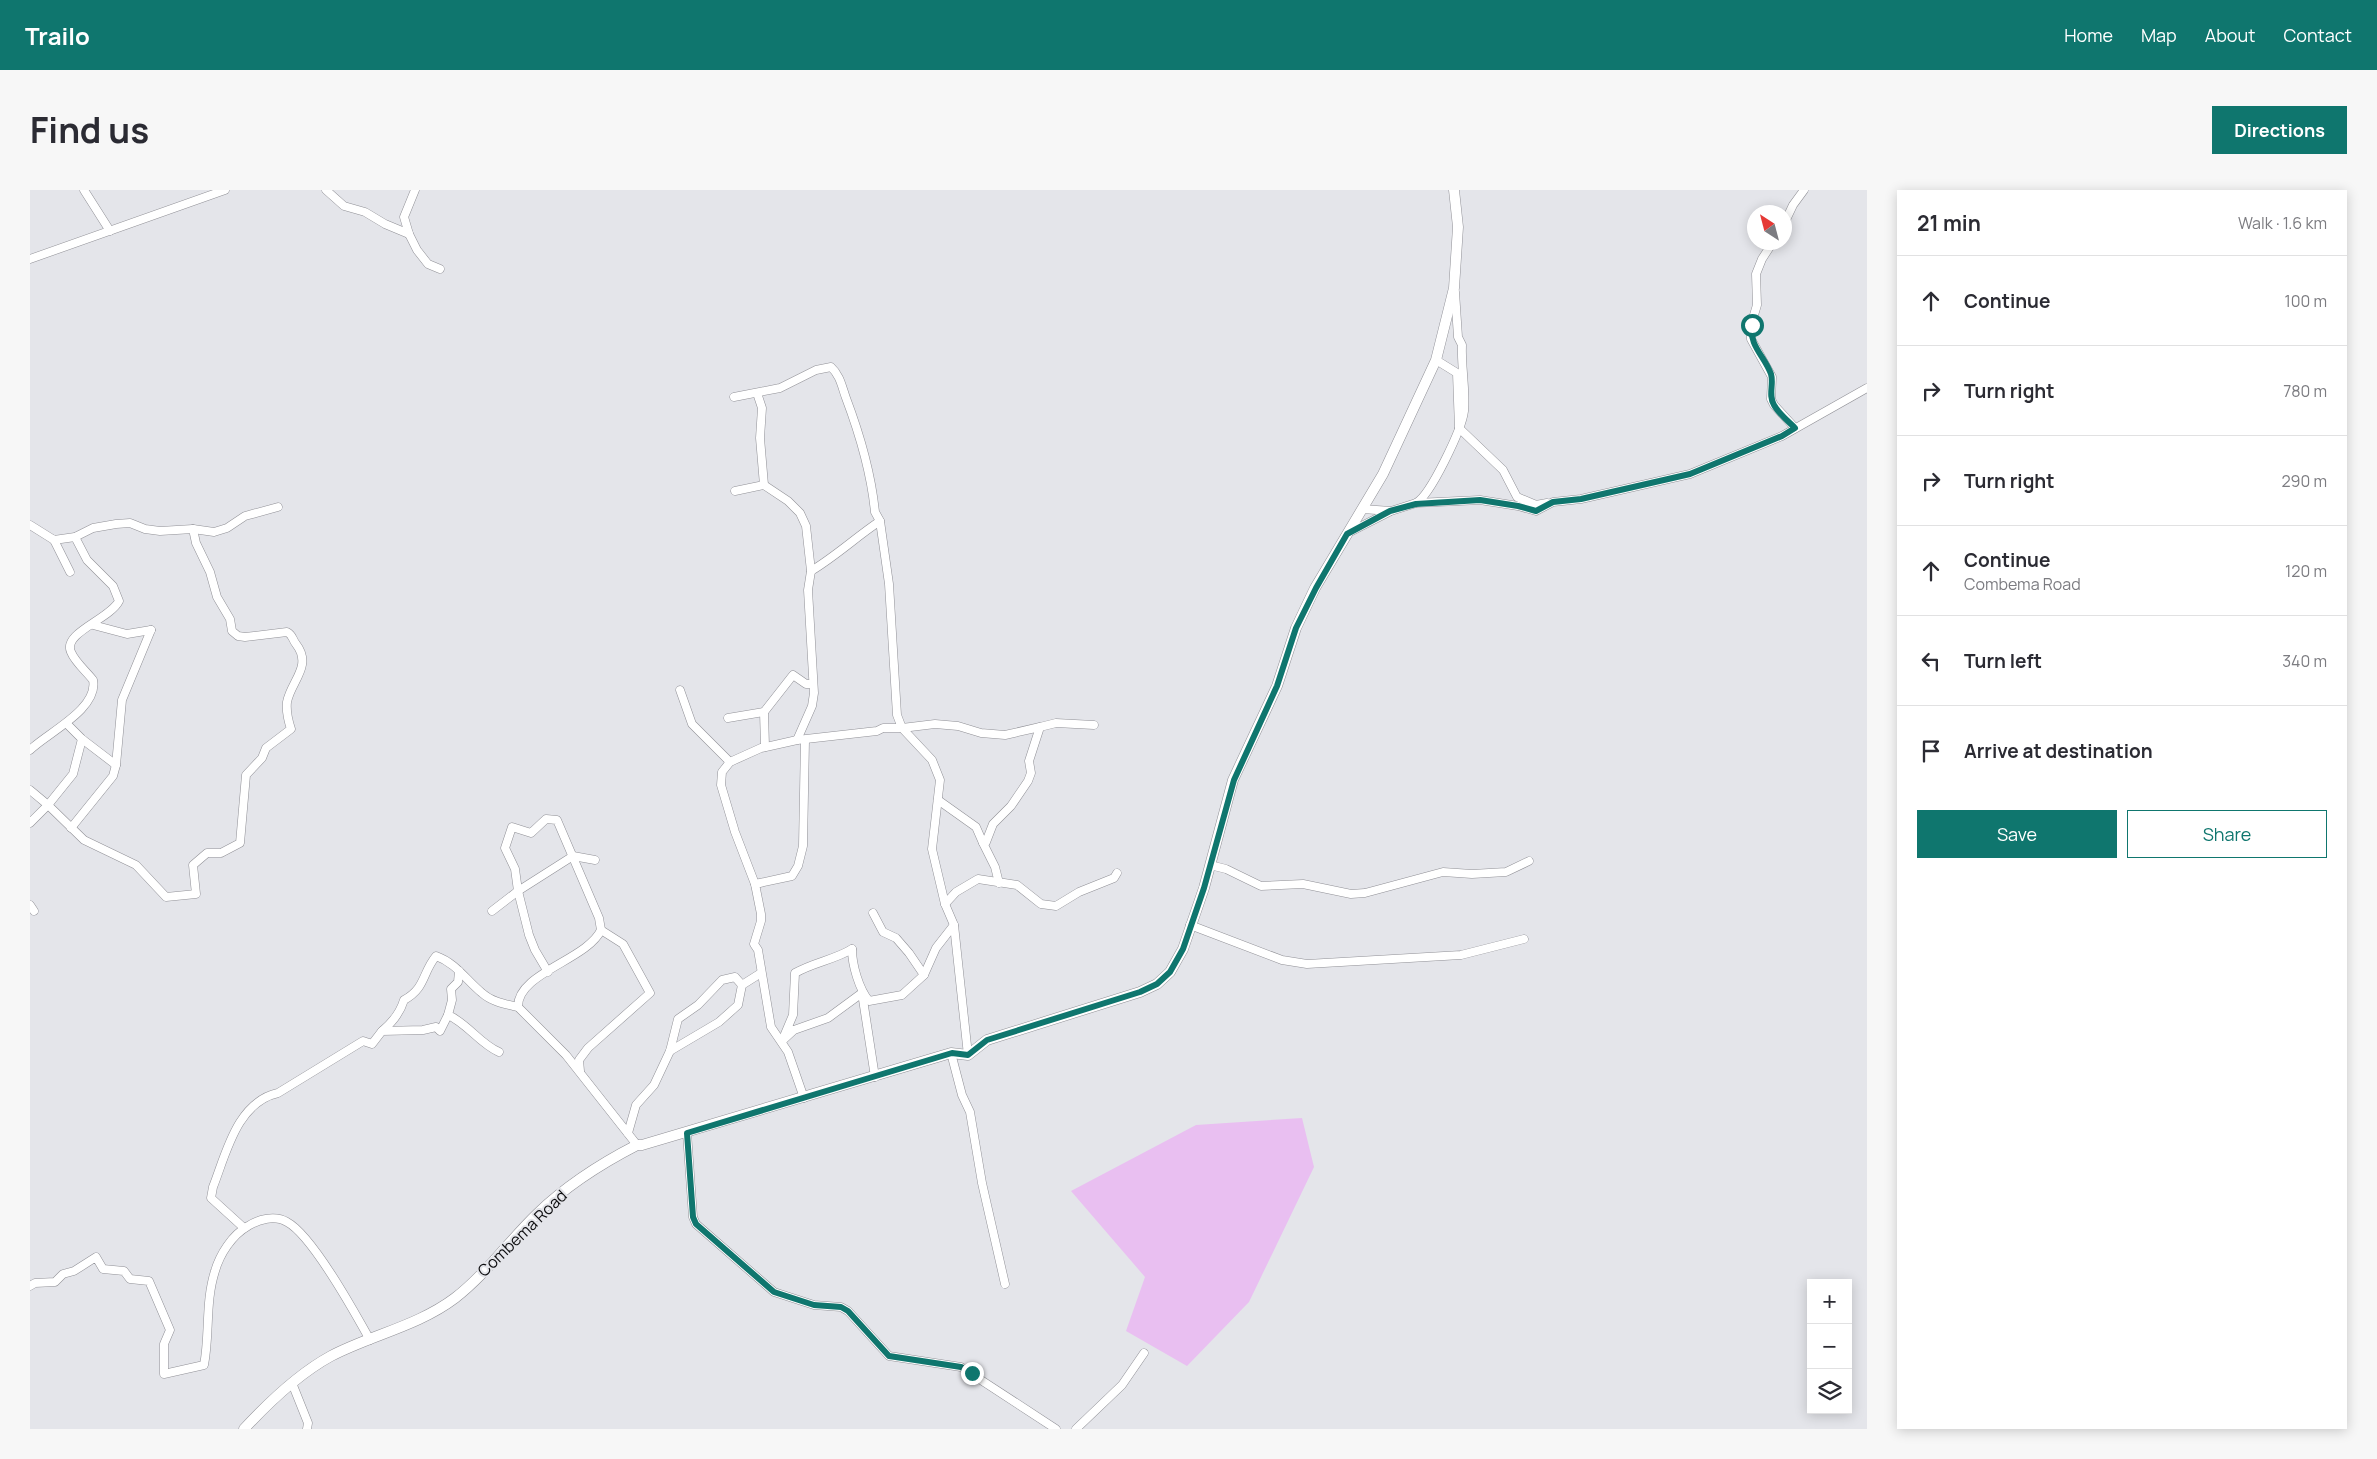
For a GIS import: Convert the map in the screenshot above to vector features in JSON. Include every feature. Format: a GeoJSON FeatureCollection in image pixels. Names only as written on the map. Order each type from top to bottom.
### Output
{"type":"FeatureCollection","features":[{"type":"Feature","properties":{"kind":"street"},"geometry":{"type":"LineString","coordinates":[[84,190],[110,231]]}},
{"type":"Feature","properties":{"kind":"street"},"geometry":{"type":"LineString","coordinates":[[30,259],[225,190]]}},
{"type":"Feature","properties":{"kind":"street"},"geometry":{"type":"LineString","coordinates":[[326,190],[344,206],[365,212],[385,224],[409,234]]}},
{"type":"Feature","properties":{"kind":"street"},"geometry":{"type":"LineString","coordinates":[[415,190],[404,217],[409,234],[417,250],[428,264],[440,269]]}},
{"type":"Feature","properties":{"kind":"street"},"geometry":{"type":"LineString","coordinates":[[1792,207],[1804,190]]}},
{"type":"Feature","properties":{"kind":"street"},"geometry":{"type":"LineString","coordinates":[[1416,504],[1422,500],[1436,479],[1459,428],[1464,412],[1462,345],[1458,336],[1454,288],[1458,227],[1456,191]]}},
{"type":"Feature","properties":{"kind":"street"},"geometry":{"type":"LineString","coordinates":[[1769,250],[1756,274],[1757,305],[1751,339],[1772,377],[1771,399],[1774,405],[1795,428]]}},
{"type":"Feature","properties":{"kind":"street"},"geometry":{"type":"LineString","coordinates":[[1005,1284],[982,1182],[970,1112],[962,1095],[952,1053],[968,1055],[987,1040],[1140,992],[1157,984],[1177,963],[1204,888],[1234,780],[1277,686],[1296,628],[1316,588],[1383,474],[1436,360],[1454,288]]}},
{"type":"Feature","properties":{"kind":"street"},"geometry":{"type":"LineString","coordinates":[[1436,360],[1457,374],[1459,428],[1503,470],[1517,497],[1536,505],[1581,499],[1690,474],[1749,450],[1795,428],[1867,388]]}},
{"type":"Feature","properties":{"kind":"street"},"geometry":{"type":"LineString","coordinates":[[734,397],[780,388],[824,368],[831,367],[836,372],[863,445],[875,512],[880,521],[890,584],[897,715],[902,728],[932,760],[938,770],[940,780],[932,849],[944,904],[954,925],[968,1055]]}},
{"type":"Feature","properties":{"kind":"street"},"geometry":{"type":"LineString","coordinates":[[757,393],[762,408],[760,438],[764,485]]}},
{"type":"Feature","properties":{"kind":"street"},"geometry":{"type":"LineString","coordinates":[[735,491],[764,485],[788,501],[800,513],[806,526],[811,571],[808,590],[813,684],[812,706],[801,740],[803,846],[798,866],[792,876],[755,884]]}},
{"type":"Feature","properties":{"kind":"street"},"geometry":{"type":"LineString","coordinates":[[1347,534],[1390,511],[1416,504],[1480,500],[1536,511],[1553,502]]}},
{"type":"Feature","properties":{"kind":"street"},"geometry":{"type":"LineString","coordinates":[[54,540],[75,538],[93,528],[130,523],[145,529],[160,531],[193,529],[214,532],[222,531],[245,516],[278,507]]}},
{"type":"Feature","properties":{"kind":"street"},"geometry":{"type":"LineString","coordinates":[[1362,509],[1390,511]]}},
{"type":"Feature","properties":{"kind":"street"},"geometry":{"type":"LineString","coordinates":[[811,571],[835,557],[860,534],[880,521]]}},
{"type":"Feature","properties":{"kind":"street"},"geometry":{"type":"LineString","coordinates":[[30,524],[54,540],[70,572]]}},
{"type":"Feature","properties":{"kind":"street"},"geometry":{"type":"LineString","coordinates":[[30,790],[84,840],[136,865],[166,897],[196,894],[193,866],[207,853],[221,853],[240,843],[246,775],[262,758],[266,748],[290,729],[287,713],[288,700],[303,669],[299,646],[292,635],[287,632],[245,637],[238,636],[232,631],[230,619],[217,597],[210,572],[196,543],[193,529]]}},
{"type":"Feature","properties":{"kind":"street"},"geometry":{"type":"LineString","coordinates":[[30,750],[41,740],[67,724],[90,697],[94,685],[93,680],[71,652],[68,645],[76,634],[93,625],[116,608],[119,601],[113,586],[87,560],[75,538]]}},
{"type":"Feature","properties":{"kind":"street"},"geometry":{"type":"LineString","coordinates":[[71,828],[113,776],[116,765],[122,700],[152,630],[127,634],[93,625]]}},
{"type":"Feature","properties":{"kind":"street"},"geometry":{"type":"LineString","coordinates":[[765,747],[764,712],[793,675],[806,684],[813,684]]}},
{"type":"Feature","properties":{"kind":"street"},"geometry":{"type":"LineString","coordinates":[[680,690],[692,724],[730,762]]}},
{"type":"Feature","properties":{"kind":"street"},"geometry":{"type":"LineString","coordinates":[[728,718],[764,712]]}},
{"type":"Feature","properties":{"kind":"street"},"geometry":{"type":"LineString","coordinates":[[804,1098],[782,1041],[771,1027],[758,950],[754,944],[761,921],[755,884],[735,832],[721,785],[722,772],[730,762],[765,747],[884,728],[936,724],[958,726],[981,733],[1005,735],[1056,723],[1094,725]]}},
{"type":"Feature","properties":{"kind":"street"},"geometry":{"type":"LineString","coordinates":[[67,724],[82,739],[116,765]]}},
{"type":"Feature","properties":{"kind":"street"},"geometry":{"type":"LineString","coordinates":[[983,843],[986,842],[993,824],[1011,806],[1028,781],[1031,773],[1029,761],[1040,728]]}},
{"type":"Feature","properties":{"kind":"street"},"geometry":{"type":"LineString","coordinates":[[30,823],[48,805],[73,774],[82,739]]}},
{"type":"Feature","properties":{"kind":"street"},"geometry":{"type":"LineString","coordinates":[[938,800],[976,827],[995,866],[999,883]]}},
{"type":"Feature","properties":{"kind":"street"},"geometry":{"type":"LineString","coordinates":[[548,972],[535,950],[529,935],[518,891],[515,869],[505,848],[512,827],[531,833],[546,819],[557,820],[598,918],[601,930],[623,944],[650,993],[588,1048],[580,1060],[580,1071]]}},
{"type":"Feature","properties":{"kind":"street"},"geometry":{"type":"LineString","coordinates":[[492,911],[518,891],[573,856],[595,860]]}},
{"type":"Feature","properties":{"kind":"street"},"geometry":{"type":"LineString","coordinates":[[1210,865],[1226,869],[1262,886],[1303,884],[1351,894],[1365,893],[1443,872],[1472,874],[1506,872],[1529,861]]}},
{"type":"Feature","properties":{"kind":"street"},"geometry":{"type":"LineString","coordinates":[[944,904],[956,892],[978,879],[1017,885],[1041,904],[1056,906],[1079,892],[1114,878],[1117,873]]}},
{"type":"Feature","properties":{"kind":"street"},"geometry":{"type":"LineString","coordinates":[[873,913],[884,932],[896,938],[909,952],[924,975]]}},
{"type":"Feature","properties":{"kind":"street"},"geometry":{"type":"LineString","coordinates":[[862,993],[869,1001],[885,1000],[902,995],[924,975],[936,948],[954,925]]}},
{"type":"Feature","properties":{"kind":"street"},"geometry":{"type":"LineString","coordinates":[[1190,926],[1282,960],[1307,964],[1461,955],[1524,939]]}},
{"type":"Feature","properties":{"kind":"street"},"geometry":{"type":"LineString","coordinates":[[518,1007],[521,994],[527,986],[592,942],[601,930]]}},
{"type":"Feature","properties":{"kind":"street"},"geometry":{"type":"LineString","coordinates":[[782,1041],[793,1015],[795,973],[822,961],[836,959],[852,949],[852,958],[862,993],[875,1077]]}},
{"type":"Feature","properties":{"kind":"street"},"geometry":{"type":"LineString","coordinates":[[244,1228],[211,1198],[213,1187],[240,1122],[267,1096],[278,1093],[363,1041],[372,1044],[391,1023],[404,1000],[416,994],[426,977],[428,965],[436,956],[449,960],[482,994],[500,1004],[518,1007],[580,1071],[637,1145]]}},
{"type":"Feature","properties":{"kind":"street"},"geometry":{"type":"LineString","coordinates":[[382,1031],[423,1030],[436,1027],[440,1031],[448,1015],[452,1000],[451,990],[458,982],[459,971]]}},
{"type":"Feature","properties":{"kind":"street"},"geometry":{"type":"LineString","coordinates":[[670,1051],[719,1022],[738,1006],[742,985],[762,973]]}},
{"type":"Feature","properties":{"kind":"street"},"geometry":{"type":"LineString","coordinates":[[628,1133],[636,1105],[654,1085],[670,1051],[678,1019],[698,1005],[722,980],[736,978],[742,985]]}},
{"type":"Feature","properties":{"kind":"street"},"geometry":{"type":"LineString","coordinates":[[782,1041],[794,1030],[828,1018],[862,993]]}},
{"type":"Feature","properties":{"kind":"street"},"geometry":{"type":"LineString","coordinates":[[448,1015],[490,1048],[498,1052]]}},
{"type":"Feature","properties":{"kind":"street","name":"Combema Road"},"geometry":{"type":"LineString","coordinates":[[244,1429],[261,1410],[292,1384],[331,1356],[434,1312],[454,1298],[549,1203],[592,1170],[637,1145],[687,1133],[952,1053]]}},
{"type":"Feature","properties":{"kind":"street"},"geometry":{"type":"LineString","coordinates":[[687,1133],[693,1217],[696,1224],[762,1282],[782,1295],[814,1305],[841,1307],[848,1311],[889,1356],[961,1367],[1051,1428]]}},
{"type":"Feature","properties":{"kind":"street"},"geometry":{"type":"LineString","coordinates":[[30,1286],[35,1283],[55,1282],[63,1274],[74,1271],[96,1257],[103,1269],[124,1271],[130,1279],[149,1280],[170,1330],[164,1344],[164,1374],[204,1365],[208,1344],[208,1297],[214,1272],[229,1244],[244,1228],[258,1220],[273,1218],[287,1221],[298,1231],[329,1272],[370,1340]]}},
{"type":"Feature","properties":{"kind":"street"},"geometry":{"type":"LineString","coordinates":[[1076,1429],[1122,1384],[1144,1353]]}},
{"type":"Feature","properties":{"kind":"street"},"geometry":{"type":"LineString","coordinates":[[292,1384],[308,1423],[307,1429]]}},
{"type":"Feature","properties":{"kind":"shaded area"},"geometry":{"type":"Polygon","coordinates":[[[1302,1118],[1314,1167],[1249,1302],[1187,1366],[1126,1331],[1145,1277],[1071,1191],[1196,1125],[1302,1118]]]}},
{"type":"Feature","properties":{"kind":"route"},"geometry":{"type":"LineString","coordinates":[[972,1373],[961,1367],[889,1356],[884,1353],[848,1311],[841,1307],[814,1305],[782,1295],[774,1292],[762,1282],[696,1224],[693,1217],[687,1133],[952,1053],[968,1055],[987,1040],[1140,992],[1157,984],[1177,963],[1183,949],[1204,888],[1234,780],[1277,686],[1296,628],[1347,534],[1390,511],[1416,504],[1480,500],[1536,511],[1553,502],[1581,499],[1690,474],[1782,436],[1795,428],[1783,416],[1771,399],[1772,377],[1751,339],[1752,325]]}}]}
